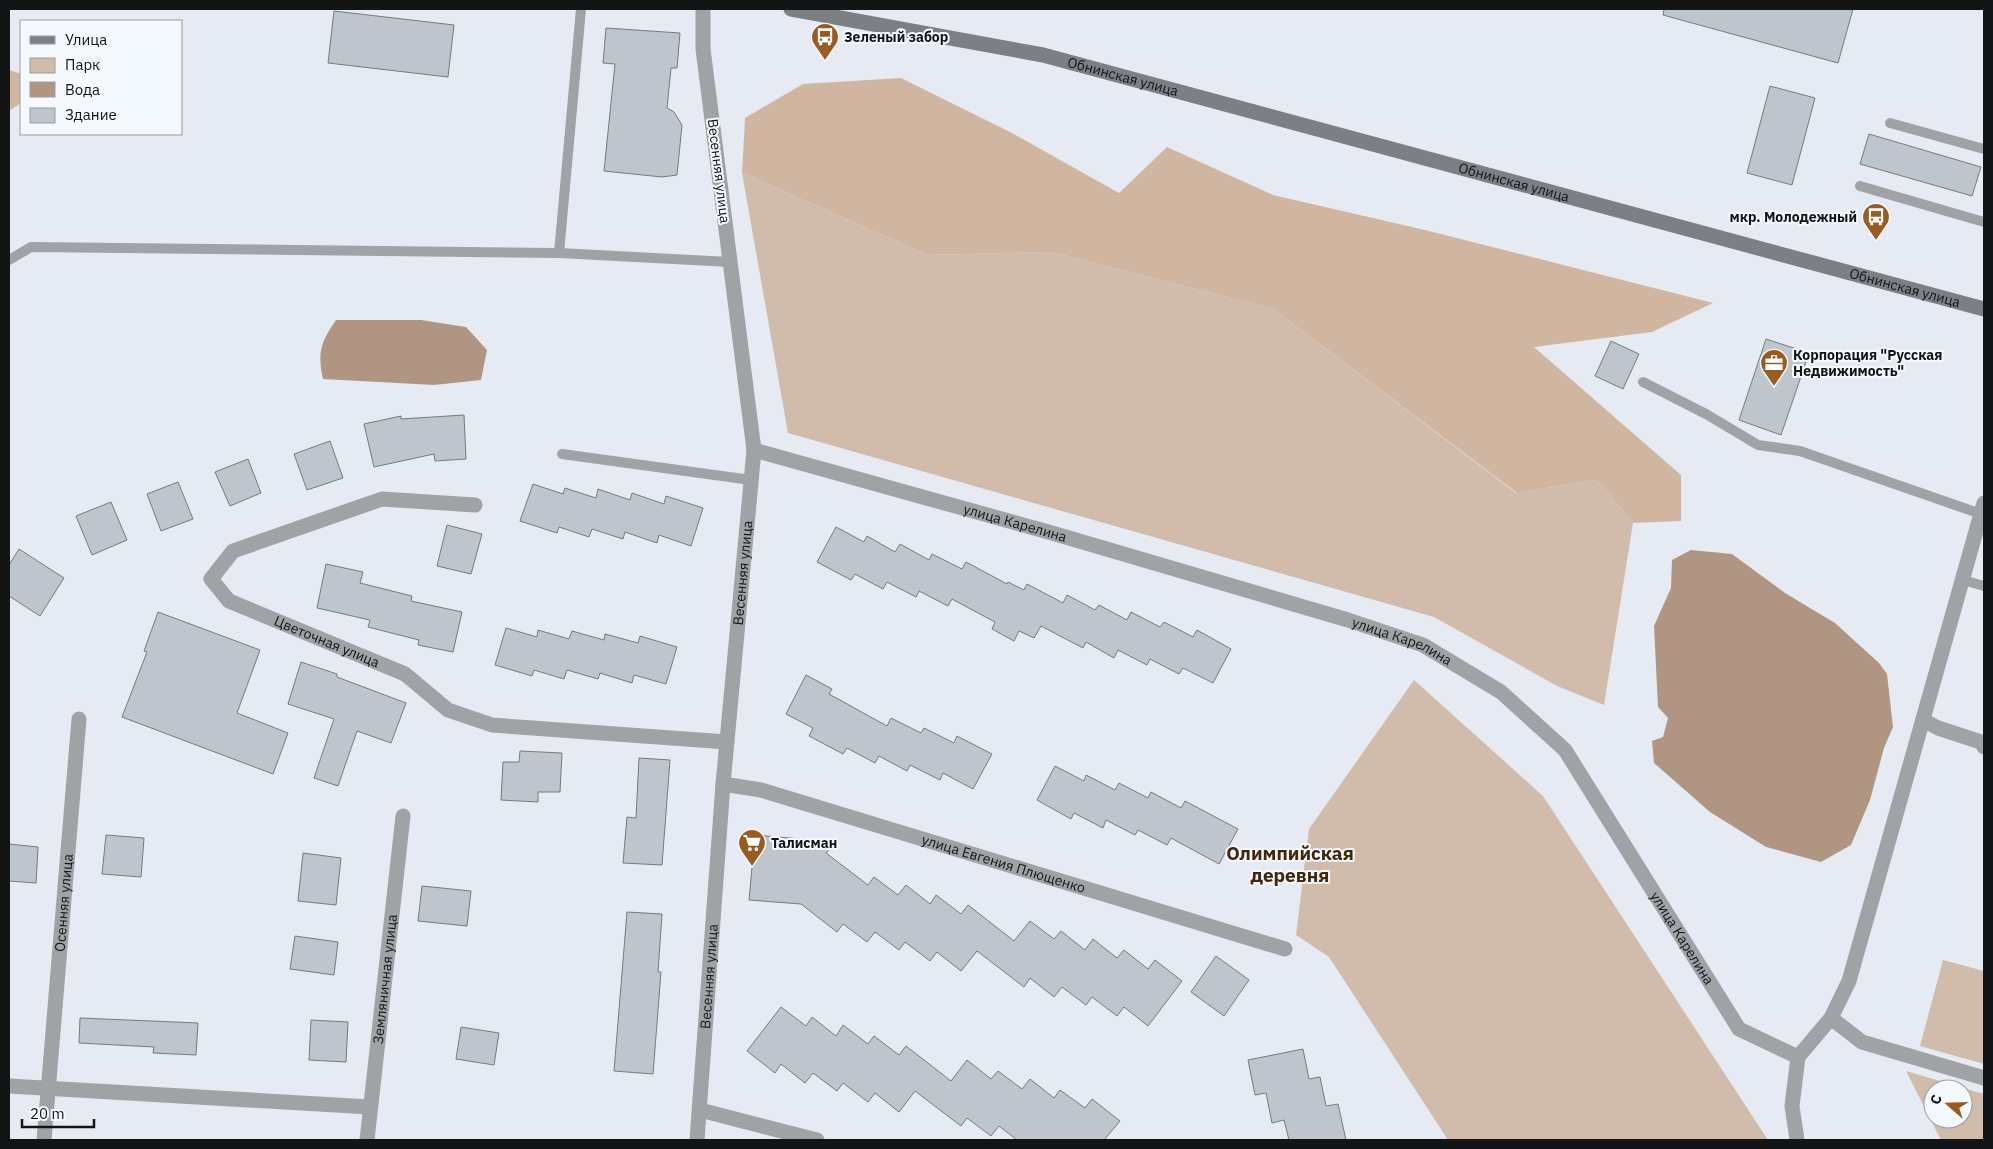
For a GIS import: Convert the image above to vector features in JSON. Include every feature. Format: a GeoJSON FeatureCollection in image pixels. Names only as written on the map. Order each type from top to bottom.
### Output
{"type":"FeatureCollection","features":[{"type":"Feature","properties":{"kind":"street","name":"Весенняя улица"},"geometry":{"type":"LineString","coordinates":[[697,1140],[723,784],[754,450],[703,49],[703,9]]}},
{"type":"Feature","properties":{"kind":"street","name":"Обнинская улица"},"geometry":{"type":"LineString","coordinates":[[791,9],[1043,55],[1758,246],[1984,309]]}},
{"type":"Feature","properties":{"kind":"street","name":"улица Карелина"},"geometry":{"type":"LineString","coordinates":[[754,450],[1138,558],[1348,620],[1423,645],[1501,692],[1566,750],[1739,1029],[1798,1056]]}},
{"type":"Feature","properties":{"kind":"street","name":"Цветочная улица"},"geometry":{"type":"LineString","coordinates":[[475,505],[382,499],[234,551],[211,579],[229,601],[405,674],[448,710],[492,725],[727,742]]}},
{"type":"Feature","properties":{"kind":"street"},"geometry":{"type":"LineString","coordinates":[[1797,1140],[1792,1106],[1798,1056],[1831,1018],[1849,981],[1983,509]]}},
{"type":"Feature","properties":{"kind":"street","name":"Осенняя улица"},"geometry":{"type":"LineString","coordinates":[[44,1140],[80,718]]}},
{"type":"Feature","properties":{"kind":"street"},"geometry":{"type":"LineString","coordinates":[[1923,720],[1938,728],[1983,744]]}},
{"type":"Feature","properties":{"kind":"street","name":"улица Евгения Плющенко"},"geometry":{"type":"LineString","coordinates":[[723,784],[761,790],[1285,949]]}},
{"type":"Feature","properties":{"kind":"street","name":"Земляничная улица"},"geometry":{"type":"LineString","coordinates":[[367,1140],[403,816]]}},
{"type":"Feature","properties":{"kind":"street"},"geometry":{"type":"LineString","coordinates":[[1831,1018],[1862,1042],[1984,1078]]}},
{"type":"Feature","properties":{"kind":"street"},"geometry":{"type":"LineString","coordinates":[[9,1086],[370,1107]]}},
{"type":"Feature","properties":{"kind":"street"},"geometry":{"type":"LineString","coordinates":[[700,1110],[817,1140]]}},
{"type":"Feature","properties":{"kind":"lane"},"geometry":{"type":"LineString","coordinates":[[559,253],[581,9]]}},
{"type":"Feature","properties":{"kind":"lane"},"geometry":{"type":"LineString","coordinates":[[1890,123],[1984,149]]}},
{"type":"Feature","properties":{"kind":"lane"},"geometry":{"type":"LineString","coordinates":[[1860,186],[1984,222]]}},
{"type":"Feature","properties":{"kind":"lane"},"geometry":{"type":"LineString","coordinates":[[9,260],[31,247],[559,253],[730,262]]}},
{"type":"Feature","properties":{"kind":"lane"},"geometry":{"type":"LineString","coordinates":[[1643,382],[1706,414],[1758,445],[1800,451],[1983,509]]}},
{"type":"Feature","properties":{"kind":"lane"},"geometry":{"type":"LineString","coordinates":[[562,454],[751,480]]}},
{"type":"Feature","properties":{"kind":"lane"},"geometry":{"type":"LineString","coordinates":[[1963,580],[1984,586]]}},
{"type":"Feature","properties":{"kind":"green space"},"geometry":{"type":"Polygon","coordinates":[[[742,173],[927,255],[1052,252],[1273,309],[1516,493],[1597,480],[1633,523],[1604,705],[1557,686],[1434,617],[788,433],[742,173]]]}},
{"type":"Feature","properties":{"kind":"green space"},"geometry":{"type":"Polygon","coordinates":[[[1414,680],[1543,796],[1768,1140],[1448,1140],[1329,957],[1296,935],[1309,829],[1414,680]]]}},
{"type":"Feature","properties":{"kind":"green space"},"geometry":{"type":"Polygon","coordinates":[[[1943,960],[1984,971],[1984,1064],[1920,1046],[1943,960]]]}},
{"type":"Feature","properties":{"kind":"green space"},"geometry":{"type":"Polygon","coordinates":[[[1906,1071],[1933,1079],[1923,1079],[1923,1105],[1906,1071]]]}},
{"type":"Feature","properties":{"kind":"green space"},"geometry":{"type":"Polygon","coordinates":[[[1973,1091],[1984,1094],[1984,1140],[1941,1140],[1935,1129],[1973,1129],[1973,1091]]]}},
{"type":"Feature","properties":{"kind":"shaded area"},"geometry":{"type":"Polygon","coordinates":[[[9,70],[20,74],[20,104],[9,111],[9,70]]]}},
{"type":"Feature","properties":{"kind":"shaded area"},"geometry":{"type":"Polygon","coordinates":[[[901,78],[1012,133],[1119,193],[1167,147],[1273,195],[1425,230],[1713,303],[1652,332],[1534,347],[1681,475],[1681,521],[1633,523],[1597,480],[1517,493],[1273,309],[1052,252],[927,255],[742,173],[745,118],[803,84],[901,78]]]}},
{"type":"Feature","properties":{"kind":"water"},"geometry":{"type":"Polygon","coordinates":[[[336,320],[421,320],[466,327],[487,350],[481,380],[434,385],[323,379],[320,361],[322,348],[336,320]]]}},
{"type":"Feature","properties":{"kind":"water"},"geometry":{"type":"Polygon","coordinates":[[[1691,550],[1732,554],[1785,593],[1835,623],[1879,663],[1887,674],[1893,727],[1884,748],[1870,800],[1851,845],[1821,862],[1766,847],[1710,812],[1654,763],[1652,741],[1663,737],[1668,718],[1658,707],[1654,626],[1671,588],[1672,560],[1691,550]]]}},
{"type":"Feature","properties":{"kind":"building"},"geometry":{"type":"Polygon","coordinates":[[[1664,9],[1853,9],[1838,63],[1663,15],[1664,9]]]}},
{"type":"Feature","properties":{"kind":"building"},"geometry":{"type":"Polygon","coordinates":[[[334,11],[454,25],[448,77],[328,63],[334,11]]]}},
{"type":"Feature","properties":{"kind":"building"},"geometry":{"type":"Polygon","coordinates":[[[606,28],[680,33],[677,68],[671,68],[667,108],[674,112],[682,125],[677,175],[662,177],[604,171],[615,64],[603,63],[606,28]]]}},
{"type":"Feature","properties":{"kind":"building"},"geometry":{"type":"Polygon","coordinates":[[[1770,86],[1815,98],[1792,185],[1747,173],[1770,86]]]}},
{"type":"Feature","properties":{"kind":"building"},"geometry":{"type":"Polygon","coordinates":[[[1869,134],[1981,167],[1972,196],[1860,164],[1869,134]]]}},
{"type":"Feature","properties":{"kind":"building"},"geometry":{"type":"Polygon","coordinates":[[[1766,339],[1809,353],[1781,435],[1739,420],[1766,339]]]}},
{"type":"Feature","properties":{"kind":"building"},"geometry":{"type":"Polygon","coordinates":[[[1611,341],[1639,354],[1623,389],[1595,376],[1611,341]]]}},
{"type":"Feature","properties":{"kind":"building"},"geometry":{"type":"Polygon","coordinates":[[[464,415],[466,459],[435,461],[434,454],[374,467],[364,424],[401,416],[401,419],[464,415]]]}},
{"type":"Feature","properties":{"kind":"building"},"geometry":{"type":"Polygon","coordinates":[[[330,441],[343,478],[307,490],[294,454],[330,441]]]}},
{"type":"Feature","properties":{"kind":"building"},"geometry":{"type":"Polygon","coordinates":[[[248,459],[261,493],[230,506],[215,472],[248,459]]]}},
{"type":"Feature","properties":{"kind":"building"},"geometry":{"type":"Polygon","coordinates":[[[178,482],[193,519],[161,531],[147,494],[178,482]]]}},
{"type":"Feature","properties":{"kind":"building"},"geometry":{"type":"Polygon","coordinates":[[[533,484],[563,494],[565,488],[596,498],[598,489],[630,500],[632,493],[664,504],[666,496],[703,508],[691,546],[659,535],[657,543],[625,532],[623,539],[592,529],[589,537],[559,527],[557,533],[520,521],[533,484]]]}},
{"type":"Feature","properties":{"kind":"building"},"geometry":{"type":"Polygon","coordinates":[[[111,502],[127,540],[92,555],[76,516],[111,502]]]}},
{"type":"Feature","properties":{"kind":"building"},"geometry":{"type":"Polygon","coordinates":[[[447,525],[482,534],[471,574],[437,566],[447,525]]]}},
{"type":"Feature","properties":{"kind":"building"},"geometry":{"type":"Polygon","coordinates":[[[836,527],[864,542],[867,536],[895,552],[900,544],[929,560],[932,554],[962,569],[966,562],[1007,584],[1008,582],[1024,590],[1027,584],[1063,603],[1067,595],[1095,610],[1099,605],[1127,620],[1131,612],[1160,627],[1164,622],[1193,637],[1197,630],[1231,649],[1213,683],[1183,668],[1179,674],[1150,659],[1147,665],[1118,650],[1114,658],[1086,642],[1083,648],[1041,626],[1034,638],[1019,631],[1014,641],[992,629],[995,622],[952,599],[948,606],[919,591],[916,597],[887,582],[883,589],[855,574],[851,580],[817,562],[836,527]]]}},
{"type":"Feature","properties":{"kind":"building"},"geometry":{"type":"Polygon","coordinates":[[[19,549],[64,578],[40,616],[9,596],[9,565],[19,549]]]}},
{"type":"Feature","properties":{"kind":"building"},"geometry":{"type":"Polygon","coordinates":[[[326,564],[363,572],[360,583],[412,596],[411,601],[462,612],[453,652],[418,645],[419,640],[368,627],[370,620],[317,608],[326,564]]]}},
{"type":"Feature","properties":{"kind":"building"},"geometry":{"type":"Polygon","coordinates":[[[158,612],[260,650],[237,713],[288,733],[273,774],[122,717],[147,652],[144,651],[158,612]]]}},
{"type":"Feature","properties":{"kind":"building"},"geometry":{"type":"Polygon","coordinates":[[[506,628],[537,637],[538,630],[569,639],[572,631],[604,640],[605,634],[638,643],[640,636],[677,647],[666,684],[634,675],[632,683],[600,673],[598,679],[567,670],[564,679],[534,670],[532,676],[495,665],[506,628]]]}},
{"type":"Feature","properties":{"kind":"building"},"geometry":{"type":"Polygon","coordinates":[[[301,662],[337,674],[337,677],[406,703],[391,743],[357,731],[338,786],[314,778],[334,719],[288,704],[301,662]]]}},
{"type":"Feature","properties":{"kind":"building"},"geometry":{"type":"Polygon","coordinates":[[[806,675],[832,689],[829,694],[887,726],[891,718],[921,733],[924,728],[954,743],[957,736],[992,754],[973,789],[943,773],[940,780],[910,765],[907,771],[879,756],[875,763],[847,748],[843,754],[809,736],[813,728],[786,714],[806,675]]]}},
{"type":"Feature","properties":{"kind":"building"},"geometry":{"type":"Polygon","coordinates":[[[520,751],[562,753],[560,792],[538,792],[538,802],[501,800],[503,762],[519,762],[520,751]]]}},
{"type":"Feature","properties":{"kind":"building"},"geometry":{"type":"Polygon","coordinates":[[[639,758],[670,760],[662,865],[623,863],[627,817],[636,818],[639,758]]]}},
{"type":"Feature","properties":{"kind":"building"},"geometry":{"type":"Polygon","coordinates":[[[1055,766],[1084,781],[1086,775],[1115,790],[1119,783],[1148,798],[1151,792],[1181,808],[1185,801],[1238,829],[1219,864],[1171,838],[1167,845],[1138,830],[1135,835],[1106,820],[1103,828],[1074,813],[1071,819],[1037,800],[1055,766]]]}},
{"type":"Feature","properties":{"kind":"building"},"geometry":{"type":"Polygon","coordinates":[[[106,835],[144,838],[141,877],[102,874],[106,835]]]}},
{"type":"Feature","properties":{"kind":"building"},"geometry":{"type":"Polygon","coordinates":[[[755,835],[835,842],[826,853],[868,885],[874,877],[898,895],[906,885],[930,904],[936,895],[961,914],[968,905],[1014,941],[1030,921],[1054,939],[1061,931],[1085,950],[1093,939],[1117,958],[1124,950],[1148,969],[1155,960],[1182,981],[1148,1026],[1124,1007],[1117,1016],[1092,997],[1086,1005],[1062,987],[1054,997],[1030,978],[1024,987],[977,951],[961,971],[937,952],[930,961],[905,942],[899,950],[875,932],[867,942],[843,924],[837,932],[801,904],[749,900],[755,835]]]}},
{"type":"Feature","properties":{"kind":"building"},"geometry":{"type":"Polygon","coordinates":[[[9,844],[38,847],[36,883],[9,881],[9,844]]]}},
{"type":"Feature","properties":{"kind":"building"},"geometry":{"type":"Polygon","coordinates":[[[303,853],[341,858],[336,905],[298,901],[303,853]]]}},
{"type":"Feature","properties":{"kind":"building"},"geometry":{"type":"Polygon","coordinates":[[[422,886],[471,891],[467,926],[418,921],[422,886]]]}},
{"type":"Feature","properties":{"kind":"building"},"geometry":{"type":"Polygon","coordinates":[[[627,912],[662,914],[658,972],[661,972],[653,1074],[614,1071],[627,912]]]}},
{"type":"Feature","properties":{"kind":"building"},"geometry":{"type":"Polygon","coordinates":[[[295,936],[338,942],[334,975],[290,969],[295,936]]]}},
{"type":"Feature","properties":{"kind":"building"},"geometry":{"type":"Polygon","coordinates":[[[1216,956],[1249,980],[1224,1016],[1191,992],[1216,956]]]}},
{"type":"Feature","properties":{"kind":"building"},"geometry":{"type":"Polygon","coordinates":[[[781,1007],[806,1026],[812,1017],[836,1036],[843,1025],[868,1044],[874,1036],[899,1055],[906,1046],[951,1081],[967,1060],[991,1079],[998,1071],[1022,1089],[1030,1079],[1054,1098],[1060,1090],[1085,1108],[1092,1099],[1120,1121],[1104,1140],[1017,1140],[999,1126],[991,1136],[967,1118],[961,1126],[915,1091],[899,1112],[875,1093],[868,1102],[843,1083],[837,1091],[813,1073],[805,1083],[781,1064],[775,1073],[747,1051],[781,1007]]]}},
{"type":"Feature","properties":{"kind":"building"},"geometry":{"type":"Polygon","coordinates":[[[80,1018],[198,1023],[196,1055],[153,1053],[154,1047],[79,1043],[80,1018]]]}},
{"type":"Feature","properties":{"kind":"building"},"geometry":{"type":"Polygon","coordinates":[[[311,1020],[348,1022],[346,1062],[309,1060],[311,1020]]]}},
{"type":"Feature","properties":{"kind":"building"},"geometry":{"type":"Polygon","coordinates":[[[461,1027],[499,1033],[494,1065],[456,1059],[461,1027]]]}},
{"type":"Feature","properties":{"kind":"building"},"geometry":{"type":"Polygon","coordinates":[[[1303,1049],[1309,1079],[1320,1077],[1326,1106],[1338,1104],[1346,1140],[1289,1140],[1284,1120],[1272,1123],[1266,1093],[1255,1095],[1248,1060],[1303,1049]]]}},
{"type":"Feature","properties":{"kind":"place","name":"Зеленый забор"},"geometry":{"type":"Point","coordinates":[825,61]}},
{"type":"Feature","properties":{"kind":"place","name":"мкр. Молодежный"},"geometry":{"type":"Point","coordinates":[1876,241]}},
{"type":"Feature","properties":{"kind":"place","name":"Корпорация \"Русская Недвижимость\""},"geometry":{"type":"Point","coordinates":[1774,387]}},
{"type":"Feature","properties":{"kind":"place","name":"Талисман"},"geometry":{"type":"Point","coordinates":[752,867]}},
{"type":"Feature","properties":{"kind":"district","name":"Олимпийская деревня"},"geometry":{"type":"Point","coordinates":[1290,864]}}]}
